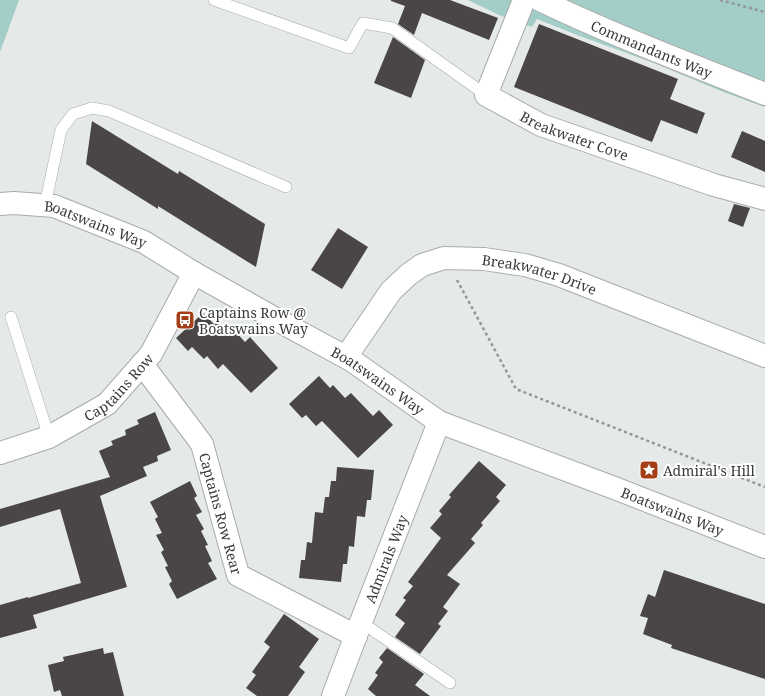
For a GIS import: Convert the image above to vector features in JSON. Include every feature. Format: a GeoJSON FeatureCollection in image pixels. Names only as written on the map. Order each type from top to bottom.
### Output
{"type":"FeatureCollection","features":[{"type":"Feature","properties":{"kind":"street"},"geometry":{"type":"LineString","coordinates":[[486,95],[524,0]]}},
{"type":"Feature","properties":{"kind":"street","name":"Commandants Way"},"geometry":{"type":"LineString","coordinates":[[540,0],[579,19],[765,94]]}},
{"type":"Feature","properties":{"kind":"street","name":"Breakwater Cove"},"geometry":{"type":"LineString","coordinates":[[486,95],[541,125],[714,185],[765,199]]}},
{"type":"Feature","properties":{"kind":"street","name":"Boatswains Way"},"geometry":{"type":"LineString","coordinates":[[0,204],[14,203],[54,206],[144,242],[194,273],[346,357],[439,422],[617,488],[765,548]]}},
{"type":"Feature","properties":{"kind":"street","name":"Breakwater Drive"},"geometry":{"type":"LineString","coordinates":[[346,357],[391,291],[408,274],[422,265],[444,258],[484,259],[524,265],[559,275],[765,356]]}},
{"type":"Feature","properties":{"kind":"street","name":"Captains Row"},"geometry":{"type":"LineString","coordinates":[[0,453],[49,437],[107,404],[151,354],[194,273]]}},
{"type":"Feature","properties":{"kind":"street","name":"Captains Row Rear"},"geometry":{"type":"LineString","coordinates":[[142,364],[202,444],[238,575],[358,629]]}},
{"type":"Feature","properties":{"kind":"street","name":"Admirals Way"},"geometry":{"type":"LineString","coordinates":[[333,696],[439,422]]}},
{"type":"Feature","properties":{"kind":"lane"},"geometry":{"type":"LineString","coordinates":[[214,0],[349,48],[363,23],[392,28],[486,95]]}},
{"type":"Feature","properties":{"kind":"lane"},"geometry":{"type":"LineString","coordinates":[[45,205],[61,130],[73,114],[92,108],[109,111],[286,187]]}},
{"type":"Feature","properties":{"kind":"lane"},"geometry":{"type":"LineString","coordinates":[[11,317],[49,437]]}},
{"type":"Feature","properties":{"kind":"lane"},"geometry":{"type":"LineString","coordinates":[[358,629],[450,684]]}},
{"type":"Feature","properties":{"kind":"path"},"geometry":{"type":"LineString","coordinates":[[720,0],[765,12]]}},
{"type":"Feature","properties":{"kind":"path"},"geometry":{"type":"LineString","coordinates":[[446,258],[516,389],[765,487]]}},
{"type":"Feature","properties":{"kind":"shaded area"},"geometry":{"type":"Polygon","coordinates":[[[0,0],[19,0],[0,52],[0,0]]]}},
{"type":"Feature","properties":{"kind":"shaded area"},"geometry":{"type":"Polygon","coordinates":[[[468,0],[765,0],[765,107],[537,19],[532,27],[499,15],[468,0]]]}},
{"type":"Feature","properties":{"kind":"building"},"geometry":{"type":"Polygon","coordinates":[[[391,0],[450,0],[498,18],[489,40],[422,13],[414,35],[398,24],[405,6],[391,0]]]}},
{"type":"Feature","properties":{"kind":"building"},"geometry":{"type":"Polygon","coordinates":[[[539,24],[678,79],[670,99],[705,113],[697,134],[661,120],[652,142],[514,87],[539,24]]]}},
{"type":"Feature","properties":{"kind":"building"},"geometry":{"type":"Polygon","coordinates":[[[393,37],[425,60],[411,98],[374,83],[393,37]]]}},
{"type":"Feature","properties":{"kind":"building"},"geometry":{"type":"Polygon","coordinates":[[[92,121],[178,174],[179,171],[265,224],[256,267],[158,206],[158,209],[86,164],[92,121]]]}},
{"type":"Feature","properties":{"kind":"building"},"geometry":{"type":"Polygon","coordinates":[[[742,131],[765,141],[765,172],[731,157],[742,131]]]}},
{"type":"Feature","properties":{"kind":"building"},"geometry":{"type":"Polygon","coordinates":[[[734,204],[750,208],[743,227],[728,221],[734,204]]]}},
{"type":"Feature","properties":{"kind":"building"},"geometry":{"type":"Polygon","coordinates":[[[338,228],[368,247],[342,289],[311,270],[338,228]]]}},
{"type":"Feature","properties":{"kind":"building"},"geometry":{"type":"Polygon","coordinates":[[[203,313],[214,324],[218,321],[229,333],[233,329],[245,342],[250,337],[278,368],[251,393],[223,364],[218,369],[207,356],[204,359],[192,347],[188,351],[176,338],[203,313]]]}},
{"type":"Feature","properties":{"kind":"building"},"geometry":{"type":"Polygon","coordinates":[[[319,376],[330,388],[333,385],[345,398],[351,393],[373,416],[379,410],[393,425],[358,458],[322,421],[316,426],[306,415],[302,418],[289,404],[319,376]]]}},
{"type":"Feature","properties":{"kind":"building"},"geometry":{"type":"Polygon","coordinates":[[[155,412],[171,450],[157,456],[158,461],[143,467],[147,476],[100,496],[127,587],[33,615],[37,628],[0,638],[0,605],[81,583],[60,509],[0,527],[0,509],[110,477],[99,451],[113,445],[111,441],[126,435],[125,430],[139,424],[137,420],[155,412]]]}},
{"type":"Feature","properties":{"kind":"building"},"geometry":{"type":"Polygon","coordinates":[[[479,461],[506,485],[496,497],[500,501],[481,523],[483,525],[471,539],[475,543],[447,575],[460,584],[443,607],[448,611],[438,624],[441,626],[420,654],[395,637],[405,623],[395,615],[406,600],[403,598],[413,586],[408,582],[441,538],[430,528],[442,514],[439,511],[451,497],[449,495],[479,461]]]}},
{"type":"Feature","properties":{"kind":"building"},"geometry":{"type":"Polygon","coordinates":[[[337,467],[374,470],[371,500],[367,500],[365,517],[357,516],[354,547],[349,546],[347,564],[343,564],[341,582],[299,578],[301,560],[305,560],[307,542],[312,543],[315,512],[323,513],[325,497],[329,497],[331,481],[336,481],[337,467]]]}},
{"type":"Feature","properties":{"kind":"building"},"geometry":{"type":"Polygon","coordinates":[[[190,481],[197,496],[194,498],[202,512],[196,515],[204,529],[201,531],[208,545],[205,546],[212,561],[208,563],[217,579],[177,599],[169,584],[172,581],[165,567],[168,566],[161,552],[164,550],[156,535],[162,533],[155,519],[158,517],[150,502],[190,481]]]}},
{"type":"Feature","properties":{"kind":"building"},"geometry":{"type":"Polygon","coordinates":[[[664,570],[765,604],[765,679],[671,648],[672,645],[643,634],[648,618],[640,616],[648,594],[655,597],[664,570]]]}},
{"type":"Feature","properties":{"kind":"building"},"geometry":{"type":"Polygon","coordinates":[[[284,614],[319,639],[299,667],[305,672],[288,696],[257,696],[246,688],[256,675],[252,672],[270,647],[264,642],[284,614]]]}},
{"type":"Feature","properties":{"kind":"building"},"geometry":{"type":"Polygon","coordinates":[[[103,648],[104,654],[113,652],[124,696],[62,696],[60,690],[54,692],[48,665],[64,661],[63,657],[103,648]]]}},
{"type":"Feature","properties":{"kind":"building"},"geometry":{"type":"Polygon","coordinates":[[[387,648],[424,674],[415,685],[430,696],[376,696],[368,689],[378,675],[375,673],[383,662],[379,658],[387,648]]]}},
{"type":"Feature","properties":{"kind":"place","name":"Captains Row @ Boatswains Way"},"geometry":{"type":"Point","coordinates":[185,320]}},
{"type":"Feature","properties":{"kind":"place","name":"Admiral's Hill"},"geometry":{"type":"Point","coordinates":[649,470]}}]}
